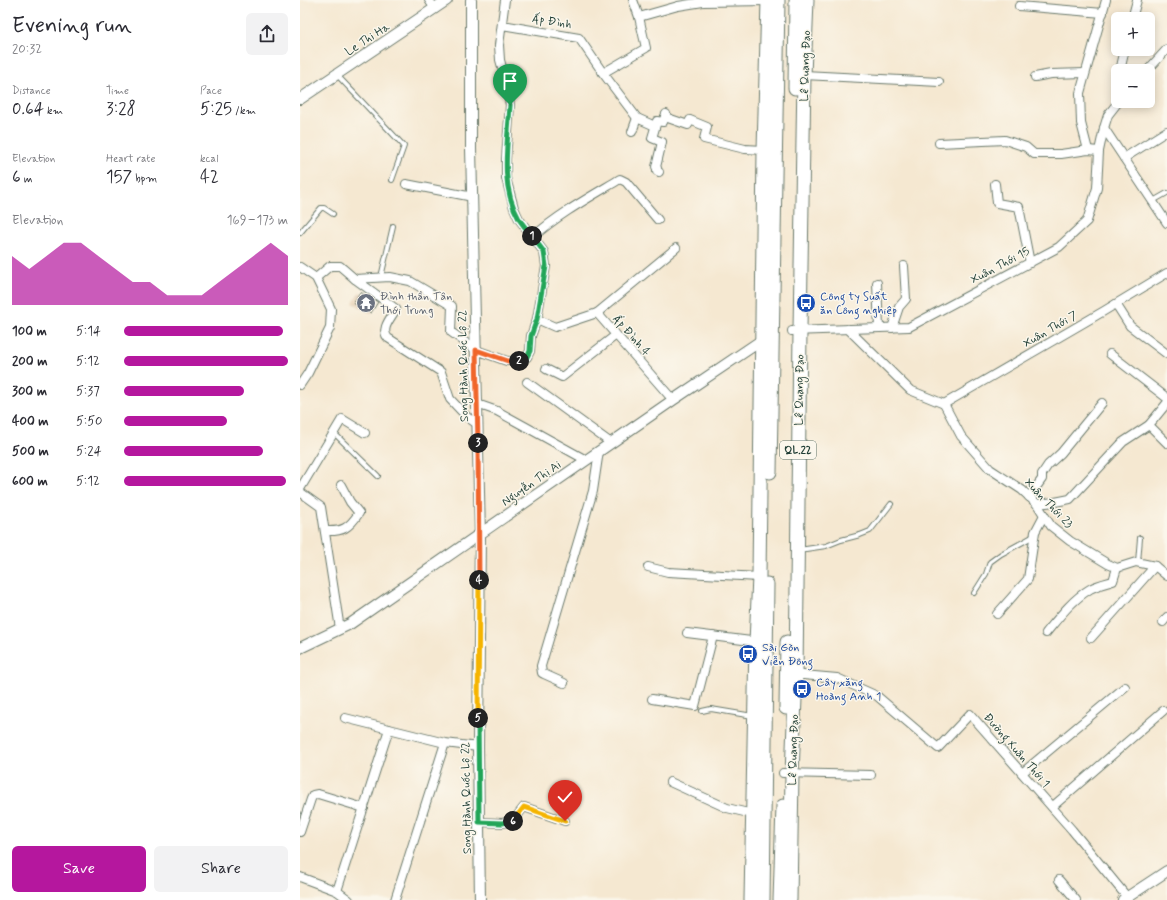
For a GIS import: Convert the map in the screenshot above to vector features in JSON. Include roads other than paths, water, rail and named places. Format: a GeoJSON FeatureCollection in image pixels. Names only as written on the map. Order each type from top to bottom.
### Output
{"type":"FeatureCollection","features":[{"type":"Feature","properties":{"kind":"highway","name":"QL.22"},"geometry":{"type":"LineString","coordinates":[[763,900],[758,815],[755,716],[761,642],[759,577],[768,336],[764,150],[771,0]]}},
{"type":"Feature","properties":{"kind":"highway","name":"QL.22"},"geometry":{"type":"LineString","coordinates":[[751,900],[758,815],[768,336],[771,0]]}},
{"type":"Feature","properties":{"kind":"highway","name":"Lê Quang Đạo"},"geometry":{"type":"LineString","coordinates":[[791,674],[797,550],[796,0]]}},
{"type":"Feature","properties":{"kind":"highway","name":"Lê Quang Đạo"},"geometry":{"type":"LineString","coordinates":[[780,900],[788,774],[791,674],[796,331],[807,0]]}},
{"type":"Feature","properties":{"kind":"highway","name":"Lê Quang Đạo"},"geometry":{"type":"LineString","coordinates":[[788,774],[790,900]]}},
{"type":"Feature","properties":{"kind":"street","name":"Le Thi Ha"},"geometry":{"type":"LineString","coordinates":[[300,99],[432,4],[447,0]]}},
{"type":"Feature","properties":{"kind":"street","name":"Song Hành Quốc Lộ 22"},"geometry":{"type":"LineString","coordinates":[[471,0],[472,197],[480,535],[478,747],[480,900]]}},
{"type":"Feature","properties":{"kind":"street"},"geometry":{"type":"LineString","coordinates":[[356,279],[390,277],[410,282],[452,306],[451,332],[476,350],[508,361],[522,361],[527,357],[530,351],[531,336],[537,319],[546,266],[544,252],[519,219],[514,208],[506,178],[510,105],[500,60],[499,45],[505,0]]}},
{"type":"Feature","properties":{"kind":"street"},"geometry":{"type":"LineString","coordinates":[[603,73],[646,48],[639,17],[633,0]]}},
{"type":"Feature","properties":{"kind":"street"},"geometry":{"type":"LineString","coordinates":[[639,17],[678,6],[703,2],[771,0]]}},
{"type":"Feature","properties":{"kind":"street"},"geometry":{"type":"LineString","coordinates":[[1088,150],[1081,123],[1080,93],[1106,0]]}},
{"type":"Feature","properties":{"kind":"street"},"geometry":{"type":"LineString","coordinates":[[1134,12],[1137,0]]}},
{"type":"Feature","properties":{"kind":"street"},"geometry":{"type":"LineString","coordinates":[[1019,6],[1103,13]]}},
{"type":"Feature","properties":{"kind":"street","name":"Ấp Đình"},"geometry":{"type":"LineString","coordinates":[[502,25],[579,38],[637,118]]}},
{"type":"Feature","properties":{"kind":"street"},"geometry":{"type":"LineString","coordinates":[[1153,64],[1167,49]]}},
{"type":"Feature","properties":{"kind":"street"},"geometry":{"type":"LineString","coordinates":[[1035,77],[1051,74],[1085,73]]}},
{"type":"Feature","properties":{"kind":"street"},"geometry":{"type":"LineString","coordinates":[[804,76],[939,82]]}},
{"type":"Feature","properties":{"kind":"street","name":"Xuân Thới 15"},"geometry":{"type":"LineString","coordinates":[[796,331],[909,327],[1059,247],[1087,221],[1097,188],[1099,151],[1104,128],[1108,114],[1113,108]]}},
{"type":"Feature","properties":{"kind":"street"},"geometry":{"type":"LineString","coordinates":[[660,172],[657,171],[656,167],[662,142],[652,138],[656,121],[663,122],[666,115],[688,125],[690,120],[707,127],[704,139],[745,149],[764,150]]}},
{"type":"Feature","properties":{"kind":"street"},"geometry":{"type":"LineString","coordinates":[[632,132],[637,118],[655,126]]}},
{"type":"Feature","properties":{"kind":"street"},"geometry":{"type":"LineString","coordinates":[[1104,128],[1167,223]]}},
{"type":"Feature","properties":{"kind":"street"},"geometry":{"type":"LineString","coordinates":[[1124,158],[1167,131]]}},
{"type":"Feature","properties":{"kind":"street"},"geometry":{"type":"LineString","coordinates":[[939,143],[1005,140],[1026,147],[1034,154],[1061,154],[1088,150],[1099,151]]}},
{"type":"Feature","properties":{"kind":"street"},"geometry":{"type":"LineString","coordinates":[[533,237],[543,228],[572,208],[620,179],[626,182],[658,220]]}},
{"type":"Feature","properties":{"kind":"street"},"geometry":{"type":"LineString","coordinates":[[406,184],[472,197]]}},
{"type":"Feature","properties":{"kind":"street"},"geometry":{"type":"LineString","coordinates":[[995,184],[997,203],[1020,208],[1030,263]]}},
{"type":"Feature","properties":{"kind":"street"},"geometry":{"type":"LineString","coordinates":[[597,313],[676,248]]}},
{"type":"Feature","properties":{"kind":"street"},"geometry":{"type":"LineString","coordinates":[[316,278],[330,266],[340,266],[396,309],[385,330],[385,335],[441,372],[450,399],[467,418],[477,424]]}},
{"type":"Feature","properties":{"kind":"street"},"geometry":{"type":"LineString","coordinates":[[892,328],[899,307],[906,299],[904,266]]}},
{"type":"Feature","properties":{"kind":"street"},"geometry":{"type":"LineString","coordinates":[[300,267],[316,278],[331,309],[330,328],[308,373],[300,385]]}},
{"type":"Feature","properties":{"kind":"street","name":"Xuân Thới 7"},"geometry":{"type":"LineString","coordinates":[[944,404],[1167,273]]}},
{"type":"Feature","properties":{"kind":"street"},"geometry":{"type":"LineString","coordinates":[[877,283],[879,328]]}},
{"type":"Feature","properties":{"kind":"street"},"geometry":{"type":"LineString","coordinates":[[1116,304],[1130,326],[1167,354]]}},
{"type":"Feature","properties":{"kind":"street","name":"Ấp Đình 4"},"geometry":{"type":"LineString","coordinates":[[537,319],[554,327],[597,313],[673,400]]}},
{"type":"Feature","properties":{"kind":"street"},"geometry":{"type":"LineString","coordinates":[[848,329],[910,390],[944,404]]}},
{"type":"Feature","properties":{"kind":"street"},"geometry":{"type":"LineString","coordinates":[[546,369],[562,377],[616,335]]}},
{"type":"Feature","properties":{"kind":"street","name":"Nguyễn Thị Ai"},"geometry":{"type":"LineString","coordinates":[[300,648],[350,624],[768,336]]}},
{"type":"Feature","properties":{"kind":"street"},"geometry":{"type":"LineString","coordinates":[[1110,354],[1167,398]]}},
{"type":"Feature","properties":{"kind":"street"},"geometry":{"type":"LineString","coordinates":[[527,382],[611,443]]}},
{"type":"Feature","properties":{"kind":"street"},"geometry":{"type":"LineString","coordinates":[[1029,497],[1042,480],[1042,474],[1048,465],[1061,453],[1102,403]]}},
{"type":"Feature","properties":{"kind":"street"},"geometry":{"type":"LineString","coordinates":[[477,404],[498,411],[586,460]]}},
{"type":"Feature","properties":{"kind":"street","name":"Xuân Thới 23"},"geometry":{"type":"LineString","coordinates":[[944,404],[961,436],[990,469],[1022,490],[1037,504],[1051,526],[1070,541],[1117,568]]}},
{"type":"Feature","properties":{"kind":"street"},"geometry":{"type":"LineString","coordinates":[[1037,504],[1070,499],[1123,442],[1149,425],[1167,404]]}},
{"type":"Feature","properties":{"kind":"street"},"geometry":{"type":"LineString","coordinates":[[340,629],[321,507],[300,491],[342,419],[365,433]]}},
{"type":"Feature","properties":{"kind":"street"},"geometry":{"type":"LineString","coordinates":[[1149,425],[1167,443]]}},
{"type":"Feature","properties":{"kind":"street"},"geometry":{"type":"LineString","coordinates":[[564,683],[542,673],[541,666],[593,491],[599,451]]}},
{"type":"Feature","properties":{"kind":"street"},"geometry":{"type":"LineString","coordinates":[[325,531],[337,532],[352,524],[359,513],[350,502],[342,485]]}},
{"type":"Feature","properties":{"kind":"street"},"geometry":{"type":"LineString","coordinates":[[997,614],[1028,579],[1035,532],[1044,515]]}},
{"type":"Feature","properties":{"kind":"street"},"geometry":{"type":"LineString","coordinates":[[1046,633],[1059,616],[1078,598],[1092,588],[1113,580],[1117,568],[1138,563],[1155,566],[1167,576]]}},
{"type":"Feature","properties":{"kind":"street"},"geometry":{"type":"LineString","coordinates":[[648,566],[668,572],[759,577]]}},
{"type":"Feature","properties":{"kind":"street"},"geometry":{"type":"LineString","coordinates":[[1091,638],[1155,566]]}},
{"type":"Feature","properties":{"kind":"street"},"geometry":{"type":"LineString","coordinates":[[687,634],[761,642]]}},
{"type":"Feature","properties":{"kind":"street"},"geometry":{"type":"LineString","coordinates":[[652,699],[695,706],[713,636]]}},
{"type":"Feature","properties":{"kind":"street","name":"Đường Xuân Thới 1"},"geometry":{"type":"LineString","coordinates":[[791,674],[837,678],[877,696],[938,748],[970,714],[1052,807],[1125,899]]}},
{"type":"Feature","properties":{"kind":"street"},"geometry":{"type":"LineString","coordinates":[[1022,772],[1125,687]]}},
{"type":"Feature","properties":{"kind":"street"},"geometry":{"type":"LineString","coordinates":[[1052,807],[1163,711]]}},
{"type":"Feature","properties":{"kind":"street"},"geometry":{"type":"LineString","coordinates":[[345,718],[445,743],[478,747]]}},
{"type":"Feature","properties":{"kind":"street"},"geometry":{"type":"LineString","coordinates":[[337,891],[388,729]]}},
{"type":"Feature","properties":{"kind":"street"},"geometry":{"type":"LineString","coordinates":[[395,900],[445,743]]}},
{"type":"Feature","properties":{"kind":"street"},"geometry":{"type":"LineString","coordinates":[[788,774],[871,775]]}},
{"type":"Feature","properties":{"kind":"street"},"geometry":{"type":"LineString","coordinates":[[670,782],[727,808],[758,815]]}},
{"type":"Feature","properties":{"kind":"street"},"geometry":{"type":"LineString","coordinates":[[300,832],[310,799],[313,795],[318,794],[364,808]]}},
{"type":"Feature","properties":{"kind":"street"},"geometry":{"type":"LineString","coordinates":[[479,822],[502,823],[513,821],[524,807],[565,821]]}},
{"type":"Feature","properties":{"kind":"street"},"geometry":{"type":"LineString","coordinates":[[1125,899],[1167,871]]}},
{"type":"Feature","properties":{"kind":"street"},"geometry":{"type":"LineString","coordinates":[[300,878],[337,891],[348,900]]}},
{"type":"Feature","properties":{"kind":"street"},"geometry":{"type":"LineString","coordinates":[[1059,880],[1076,900]]}},
{"type":"Feature","properties":{"kind":"lane"},"geometry":{"type":"LineString","coordinates":[[336,74],[404,146],[392,180]]}},
{"type":"Feature","properties":{"kind":"lane"},"geometry":{"type":"LineString","coordinates":[[1153,201],[1167,193]]}},
{"type":"Feature","properties":{"kind":"lane"},"geometry":{"type":"LineString","coordinates":[[300,233],[321,208],[324,208],[333,214]]}},
{"type":"Feature","properties":{"kind":"lane"},"geometry":{"type":"LineString","coordinates":[[381,277],[393,226]]}},
{"type":"Feature","properties":{"kind":"lane"},"geometry":{"type":"LineString","coordinates":[[334,433],[378,476]]}},
{"type":"Feature","properties":{"kind":"lane"},"geometry":{"type":"LineString","coordinates":[[797,550],[826,546],[870,531],[891,504]]}},
{"type":"Feature","properties":{"kind":"lane"},"geometry":{"type":"LineString","coordinates":[[974,593],[986,574],[990,562],[1001,554],[1035,536]]}},
{"type":"Feature","properties":{"kind":"lane"},"geometry":{"type":"LineString","coordinates":[[1138,563],[1140,538]]}},
{"type":"Feature","properties":{"kind":"lane"},"geometry":{"type":"LineString","coordinates":[[702,711],[711,710],[755,716]]}},
{"type":"Feature","properties":{"kind":"place","name":"Đình thần Tân Thới Trung"},"geometry":{"type":"Point","coordinates":[366,303]}},
{"type":"Feature","properties":{"kind":"place","name":"Công ty Suất ăn Công nghiệp"},"geometry":{"type":"Point","coordinates":[806,303]}},
{"type":"Feature","properties":{"kind":"place","name":"Sài Gòn Viễn Đông"},"geometry":{"type":"Point","coordinates":[748,654]}},
{"type":"Feature","properties":{"kind":"place","name":"Cây xăng Hoàng Anh 1"},"geometry":{"type":"Point","coordinates":[802,689]}}]}
